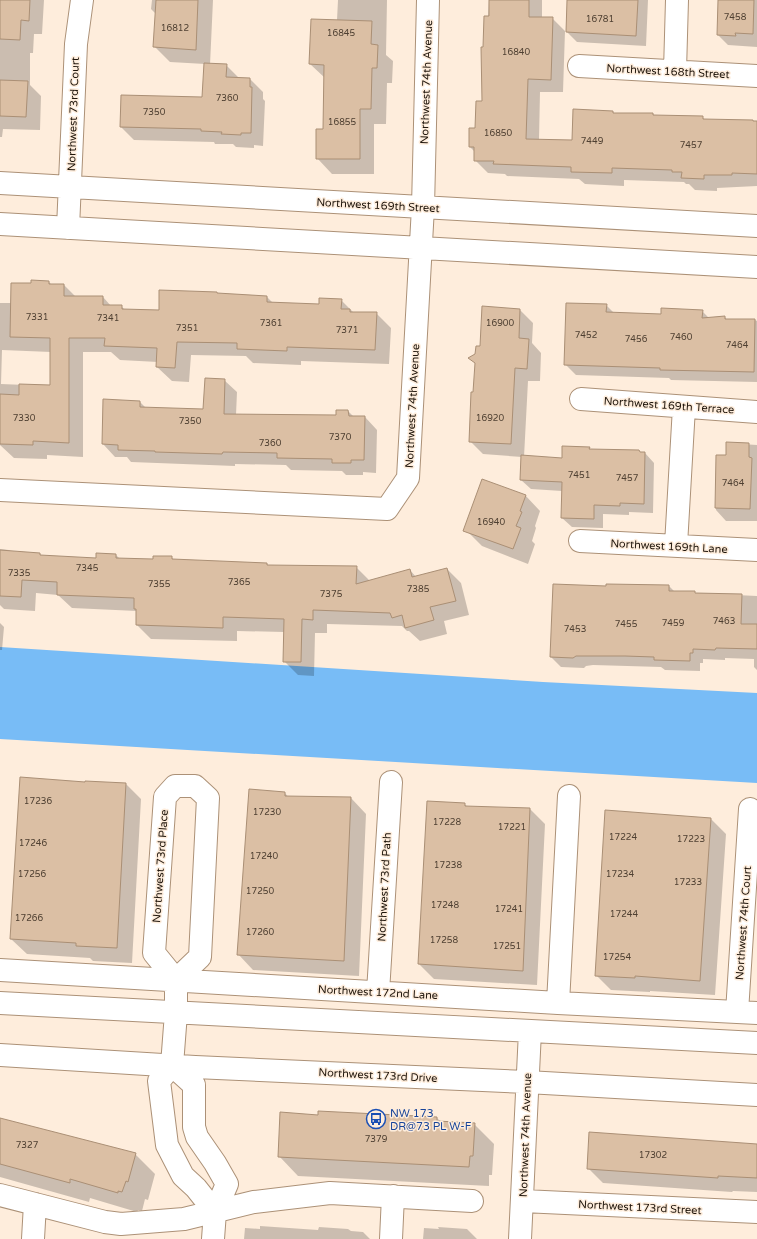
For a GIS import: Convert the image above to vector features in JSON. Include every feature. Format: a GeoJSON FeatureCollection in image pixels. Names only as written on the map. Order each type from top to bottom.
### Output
{"type":"FeatureCollection","features":[{"type":"Feature","properties":{"kind":"street","name":"Northwest 73rd Court"},"geometry":{"type":"LineString","coordinates":[[68,228],[76,44],[82,0]]}},
{"type":"Feature","properties":{"kind":"street","name":"Northwest 74th Avenue"},"geometry":{"type":"LineString","coordinates":[[0,490],[387,508],[408,478],[423,207],[428,0]]}},
{"type":"Feature","properties":{"kind":"street"},"geometry":{"type":"LineString","coordinates":[[674,71],[677,0]]}},
{"type":"Feature","properties":{"kind":"street","name":"Northwest 168th Street"},"geometry":{"type":"LineString","coordinates":[[579,66],[757,76]]}},
{"type":"Feature","properties":{"kind":"street","name":"Northwest 169th Street"},"geometry":{"type":"LineString","coordinates":[[0,183],[757,226]]}},
{"type":"Feature","properties":{"kind":"street"},"geometry":{"type":"LineString","coordinates":[[0,224],[757,267]]}},
{"type":"Feature","properties":{"kind":"street","name":"Northwest 169th Terrace"},"geometry":{"type":"LineString","coordinates":[[581,399],[757,412]]}},
{"type":"Feature","properties":{"kind":"street"},"geometry":{"type":"LineString","coordinates":[[676,545],[684,406]]}},
{"type":"Feature","properties":{"kind":"street","name":"Northwest 169th Lane"},"geometry":{"type":"LineString","coordinates":[[580,541],[757,550]]}},
{"type":"Feature","properties":{"kind":"street","name":"Northwest 73rd Path"},"geometry":{"type":"LineString","coordinates":[[378,992],[390,782]]}},
{"type":"Feature","properties":{"kind":"street","name":"Northwest 73rd Place"},"geometry":{"type":"LineString","coordinates":[[175,786],[195,786],[208,798],[200,957],[176,980],[154,953],[165,797],[175,786]]}},
{"type":"Feature","properties":{"kind":"street"},"geometry":{"type":"LineString","coordinates":[[558,1003],[569,796]]}},
{"type":"Feature","properties":{"kind":"street","name":"Northwest 74th Court"},"geometry":{"type":"LineString","coordinates":[[747,1012],[750,809]]}},
{"type":"Feature","properties":{"kind":"street","name":"Northwest 172nd Lane"},"geometry":{"type":"LineString","coordinates":[[0,970],[558,1003],[747,1012]]}},
{"type":"Feature","properties":{"kind":"street"},"geometry":{"type":"LineString","coordinates":[[176,980],[176,1013],[172,1065],[159,1082],[168,1145],[183,1176],[196,1188],[214,1212]]}},
{"type":"Feature","properties":{"kind":"street"},"geometry":{"type":"LineString","coordinates":[[0,1003],[757,1043]]}},
{"type":"Feature","properties":{"kind":"street","name":"Northwest 74th Avenue"},"geometry":{"type":"LineString","coordinates":[[520,1239],[530,1030]]}},
{"type":"Feature","properties":{"kind":"street","name":"Northwest 173rd Drive"},"geometry":{"type":"LineString","coordinates":[[0,1055],[757,1095]]}},
{"type":"Feature","properties":{"kind":"street"},"geometry":{"type":"LineString","coordinates":[[172,1065],[194,1085],[194,1127],[197,1137],[216,1163],[227,1184],[214,1212],[213,1239]]}},
{"type":"Feature","properties":{"kind":"street"},"geometry":{"type":"LineString","coordinates":[[0,1195],[104,1222],[121,1224],[184,1219],[254,1202],[330,1193],[472,1201]]}},
{"type":"Feature","properties":{"kind":"street"},"geometry":{"type":"LineString","coordinates":[[391,1239],[393,1196]]}},
{"type":"Feature","properties":{"kind":"street","name":"Northwest 173rd Street"},"geometry":{"type":"LineString","coordinates":[[522,1201],[757,1212]]}},
{"type":"Feature","properties":{"kind":"street"},"geometry":{"type":"LineString","coordinates":[[33,1239],[35,1204]]}},
{"type":"Feature","properties":{"kind":"water"},"geometry":{"type":"Polygon","coordinates":[[[0,647],[543,682],[757,693],[757,783],[0,739],[0,647]]]}},
{"type":"Feature","properties":{"kind":"building"},"geometry":{"type":"Polygon","coordinates":[[[0,0],[30,0],[29,21],[21,20],[20,40],[0,39],[0,0]]]}},
{"type":"Feature","properties":{"kind":"building"},"geometry":{"type":"Polygon","coordinates":[[[156,0],[198,0],[196,50],[153,47],[156,0]]]}},
{"type":"Feature","properties":{"kind":"building"},"geometry":{"type":"Polygon","coordinates":[[[489,0],[529,0],[529,17],[553,17],[551,80],[528,79],[526,139],[572,140],[573,109],[613,111],[613,113],[653,113],[653,115],[703,116],[703,119],[753,120],[757,121],[757,174],[732,173],[732,175],[704,175],[704,179],[681,178],[682,172],[672,172],[672,170],[612,168],[612,173],[571,172],[571,167],[493,164],[494,161],[474,161],[474,147],[469,147],[469,128],[475,128],[476,101],[482,101],[481,47],[483,47],[484,16],[489,16],[489,0]]]}},
{"type":"Feature","properties":{"kind":"building"},"geometry":{"type":"Polygon","coordinates":[[[567,0],[638,0],[636,36],[566,32],[567,0]]]}},
{"type":"Feature","properties":{"kind":"building"},"geometry":{"type":"Polygon","coordinates":[[[718,0],[754,0],[753,34],[735,33],[736,36],[717,35],[718,0]]]}},
{"type":"Feature","properties":{"kind":"building"},"geometry":{"type":"Polygon","coordinates":[[[311,19],[372,21],[371,44],[378,45],[377,68],[372,68],[371,109],[360,109],[360,159],[316,159],[316,129],[323,129],[324,65],[309,64],[311,19]]]}},
{"type":"Feature","properties":{"kind":"building"},"geometry":{"type":"Polygon","coordinates":[[[204,63],[227,64],[226,77],[250,78],[250,87],[252,87],[251,133],[241,133],[241,135],[201,131],[201,129],[120,127],[121,95],[202,97],[204,63]]]}},
{"type":"Feature","properties":{"kind":"building"},"geometry":{"type":"Polygon","coordinates":[[[0,80],[28,81],[26,117],[0,116],[0,80]]]}},
{"type":"Feature","properties":{"kind":"building"},"geometry":{"type":"Polygon","coordinates":[[[31,280],[49,281],[49,284],[64,284],[64,296],[103,296],[103,305],[122,305],[122,309],[159,310],[159,290],[217,292],[267,296],[267,302],[319,304],[319,298],[342,299],[341,309],[350,309],[350,312],[377,312],[375,350],[287,347],[287,351],[237,349],[237,343],[177,342],[175,368],[156,367],[157,348],[104,346],[105,338],[69,338],[69,443],[33,441],[33,445],[0,444],[0,394],[19,395],[19,384],[50,385],[50,338],[10,337],[11,283],[31,283],[31,280]]]}},
{"type":"Feature","properties":{"kind":"building"},"geometry":{"type":"Polygon","coordinates":[[[566,303],[607,304],[606,312],[661,314],[661,308],[703,310],[702,318],[725,316],[725,319],[755,319],[754,372],[660,370],[660,368],[564,365],[566,303]]]}},
{"type":"Feature","properties":{"kind":"building"},"geometry":{"type":"Polygon","coordinates":[[[482,306],[520,309],[519,338],[529,339],[527,369],[515,368],[511,444],[469,442],[471,392],[473,392],[475,363],[468,358],[475,354],[476,346],[480,346],[482,306]]]}},
{"type":"Feature","properties":{"kind":"building"},"geometry":{"type":"Polygon","coordinates":[[[205,378],[225,379],[224,414],[336,415],[336,410],[348,410],[349,416],[365,416],[364,460],[351,460],[351,463],[332,463],[332,459],[277,458],[277,453],[223,452],[222,454],[118,450],[118,445],[102,444],[103,399],[140,401],[140,407],[203,409],[205,378]]]}},
{"type":"Feature","properties":{"kind":"building"},"geometry":{"type":"Polygon","coordinates":[[[726,442],[749,443],[749,457],[752,458],[750,509],[715,508],[716,455],[726,455],[726,442]]]}},
{"type":"Feature","properties":{"kind":"building"},"geometry":{"type":"Polygon","coordinates":[[[562,446],[590,447],[589,449],[639,450],[640,452],[645,452],[644,504],[620,503],[620,506],[594,505],[594,519],[561,518],[562,482],[520,480],[521,455],[562,458],[562,446]]]}},
{"type":"Feature","properties":{"kind":"building"},"geometry":{"type":"Polygon","coordinates":[[[482,479],[526,495],[520,511],[522,512],[516,526],[521,528],[513,549],[463,531],[482,479]]]}},
{"type":"Feature","properties":{"kind":"building"},"geometry":{"type":"Polygon","coordinates":[[[0,550],[40,553],[40,555],[96,558],[96,553],[116,554],[116,558],[153,559],[153,556],[172,556],[172,559],[267,563],[267,565],[357,566],[356,584],[410,569],[412,577],[447,568],[456,601],[430,607],[434,620],[405,628],[402,615],[392,618],[390,613],[313,610],[313,620],[302,619],[301,662],[283,662],[284,619],[223,617],[223,628],[136,625],[134,598],[57,595],[57,582],[22,580],[21,597],[0,596],[0,550]]]}},
{"type":"Feature","properties":{"kind":"building"},"geometry":{"type":"Polygon","coordinates":[[[553,584],[606,586],[606,584],[669,585],[669,591],[742,594],[741,624],[757,624],[757,649],[693,649],[693,653],[690,653],[690,661],[654,660],[654,657],[625,656],[576,656],[573,658],[550,657],[553,584]]]}},
{"type":"Feature","properties":{"kind":"building"},"geometry":{"type":"Polygon","coordinates":[[[20,777],[85,782],[126,783],[117,948],[76,946],[76,943],[10,939],[20,777]]]}},
{"type":"Feature","properties":{"kind":"building"},"geometry":{"type":"Polygon","coordinates":[[[249,789],[285,792],[285,796],[351,797],[344,961],[237,955],[249,789]]]}},
{"type":"Feature","properties":{"kind":"building"},"geometry":{"type":"Polygon","coordinates":[[[427,801],[465,803],[465,806],[530,808],[523,971],[418,964],[427,801]]]}},
{"type":"Feature","properties":{"kind":"building"},"geometry":{"type":"Polygon","coordinates":[[[605,810],[711,818],[700,981],[635,976],[635,978],[595,976],[605,810]]]}},
{"type":"Feature","properties":{"kind":"building"},"geometry":{"type":"Polygon","coordinates":[[[318,1111],[437,1117],[437,1121],[475,1123],[473,1156],[470,1156],[469,1167],[278,1157],[280,1112],[318,1115],[318,1111]]]}},
{"type":"Feature","properties":{"kind":"building"},"geometry":{"type":"Polygon","coordinates":[[[0,1118],[136,1153],[128,1182],[126,1181],[122,1192],[118,1191],[118,1193],[70,1179],[70,1183],[0,1164],[0,1118]]]}},
{"type":"Feature","properties":{"kind":"building"},"geometry":{"type":"Polygon","coordinates":[[[589,1132],[757,1144],[757,1178],[718,1176],[718,1178],[587,1169],[589,1132]]]}},
{"type":"Feature","properties":{"kind":"place","name":"NW 173 DR@73 PL W-F"},"geometry":{"type":"Point","coordinates":[376,1119]}}]}
